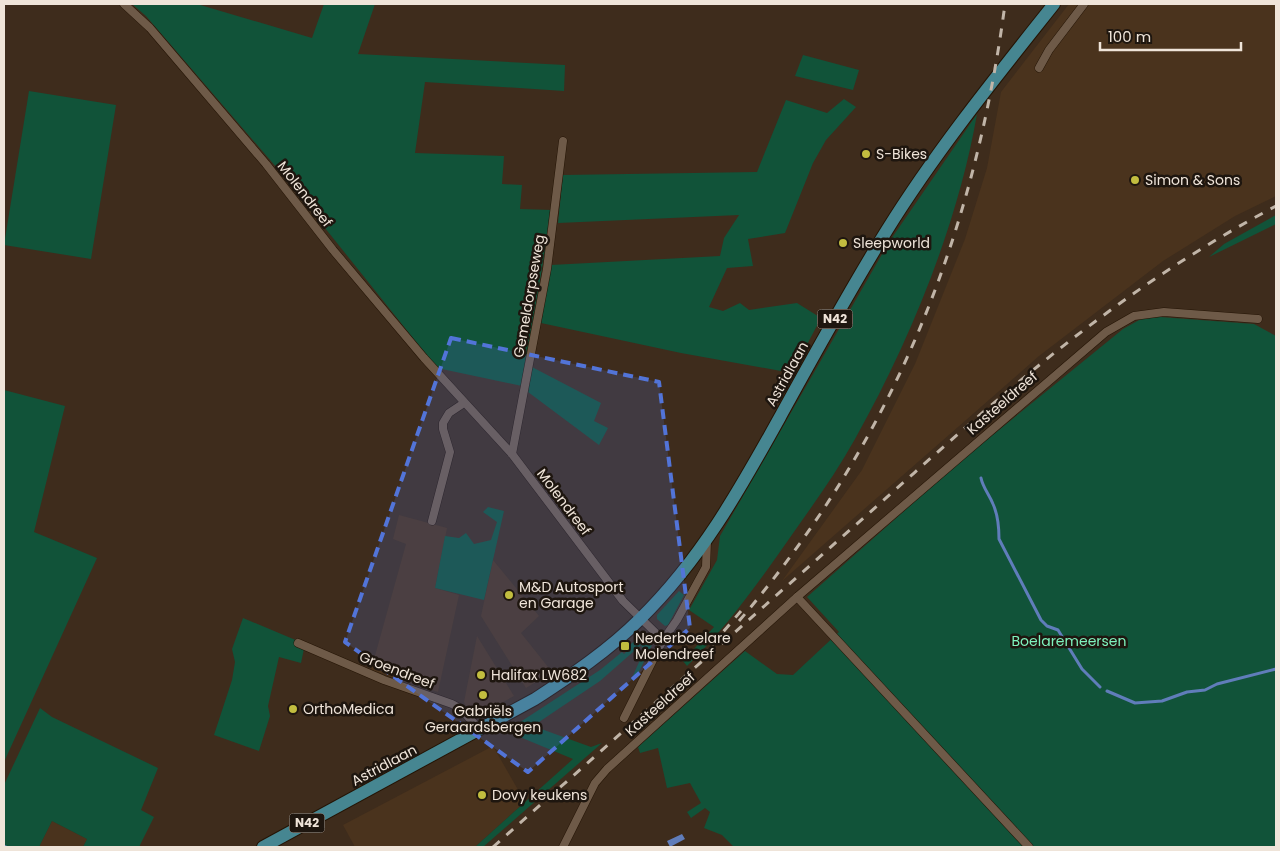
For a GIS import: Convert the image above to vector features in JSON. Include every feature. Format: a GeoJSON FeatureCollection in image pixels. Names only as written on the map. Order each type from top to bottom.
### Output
{"type":"FeatureCollection","features":[{"type":"Feature","properties":{"kind":"main road","name":"Astridlaan"},"geometry":{"type":"LineString","coordinates":[[263,847],[535,699],[578,671],[639,620],[673,584],[707,541],[736,495],[887,230],[934,159],[1054,4]]}},
{"type":"Feature","properties":{"kind":"street","name":"Molendreef"},"geometry":{"type":"LineString","coordinates":[[124,4],[150,28],[260,157],[333,250],[411,343],[512,454],[639,620]]}},
{"type":"Feature","properties":{"kind":"street"},"geometry":{"type":"LineString","coordinates":[[1039,68],[1084,4]]}},
{"type":"Feature","properties":{"kind":"street","name":"Gemeldorpseweg"},"geometry":{"type":"LineString","coordinates":[[512,454],[547,270],[563,141]]}},
{"type":"Feature","properties":{"kind":"street","name":"Kasteeldreef"},"geometry":{"type":"LineString","coordinates":[[563,847],[595,783],[607,769],[797,597],[1106,332],[1134,316],[1164,312],[1258,319]]}},
{"type":"Feature","properties":{"kind":"street"},"geometry":{"type":"LineString","coordinates":[[432,521],[450,452],[443,423],[449,413],[464,403]]}},
{"type":"Feature","properties":{"kind":"street"},"geometry":{"type":"LineString","coordinates":[[624,718],[663,640],[677,620],[706,567],[707,541]]}},
{"type":"Feature","properties":{"kind":"street"},"geometry":{"type":"LineString","coordinates":[[797,597],[1030,847]]}},
{"type":"Feature","properties":{"kind":"street"},"geometry":{"type":"LineString","coordinates":[[639,620],[663,640]]}},
{"type":"Feature","properties":{"kind":"street","name":"Groendreef"},"geometry":{"type":"LineString","coordinates":[[298,643],[384,680],[452,704],[461,709],[480,730]]}},
{"type":"Feature","properties":{"kind":"highlighted area"},"geometry":{"type":"Polygon","coordinates":[[[451,338],[659,382],[690,628],[528,772],[345,642],[451,338]]]}},
{"type":"Feature","properties":{"kind":"shaded area"},"geometry":{"type":"Polygon","coordinates":[[[1069,4],[1276,4],[1276,196],[1235,216],[1163,261],[1039,356],[782,581],[862,470],[915,364],[965,239],[987,168],[1001,92],[1069,4]]]}},
{"type":"Feature","properties":{"kind":"shaded area"},"geometry":{"type":"Polygon","coordinates":[[[399,515],[447,528],[435,588],[459,595],[438,692],[371,670],[406,544],[393,539],[399,515]]]}},
{"type":"Feature","properties":{"kind":"shaded area"},"geometry":{"type":"Polygon","coordinates":[[[493,560],[539,616],[521,633],[552,672],[526,688],[481,616],[493,560]]]}},
{"type":"Feature","properties":{"kind":"shaded area"},"geometry":{"type":"Polygon","coordinates":[[[477,636],[514,696],[473,719],[464,702],[477,636]]]}},
{"type":"Feature","properties":{"kind":"shaded area"},"geometry":{"type":"Polygon","coordinates":[[[493,746],[525,802],[475,847],[355,847],[343,825],[493,746]]]}},
{"type":"Feature","properties":{"kind":"shaded area"},"geometry":{"type":"Polygon","coordinates":[[[52,821],[87,839],[83,847],[39,847],[52,821]]]}},
{"type":"Feature","properties":{"kind":"green space"},"geometry":{"type":"Polygon","coordinates":[[[132,4],[197,4],[312,38],[324,4],[375,4],[358,54],[565,65],[564,91],[425,82],[415,153],[504,156],[502,184],[522,185],[520,209],[552,210],[522,386],[437,368],[277,168],[146,16],[132,4]]]}},
{"type":"Feature","properties":{"kind":"green space"},"geometry":{"type":"Polygon","coordinates":[[[803,55],[859,70],[853,90],[795,76],[803,55]]]}},
{"type":"Feature","properties":{"kind":"green space"},"geometry":{"type":"Polygon","coordinates":[[[29,91],[116,105],[91,259],[4,245],[29,91]]]}},
{"type":"Feature","properties":{"kind":"green space"},"geometry":{"type":"Polygon","coordinates":[[[844,99],[856,107],[826,140],[813,163],[785,233],[748,239],[753,266],[727,268],[709,307],[723,311],[740,303],[749,310],[797,303],[821,318],[792,373],[681,353],[541,323],[551,265],[720,256],[724,238],[739,215],[558,223],[563,175],[757,172],[786,100],[827,113],[844,99]]]}},
{"type":"Feature","properties":{"kind":"green space"},"geometry":{"type":"Polygon","coordinates":[[[977,114],[969,156],[945,239],[913,322],[875,401],[838,467],[782,549],[749,595],[687,666],[683,661],[714,627],[689,610],[717,560],[720,536],[889,242],[977,114]]]}},
{"type":"Feature","properties":{"kind":"green space"},"geometry":{"type":"Polygon","coordinates":[[[1276,215],[1276,224],[1209,257],[1224,244],[1276,215]]]}},
{"type":"Feature","properties":{"kind":"green space","name":"Boelaremeersen"},"geometry":{"type":"Polygon","coordinates":[[[1160,317],[1254,324],[1276,336],[1276,847],[734,847],[722,835],[704,828],[710,812],[705,808],[691,818],[687,812],[701,803],[690,783],[667,788],[658,748],[640,753],[638,747],[745,651],[777,674],[793,675],[839,632],[807,597],[962,460],[1123,329],[1141,319],[1160,317]]]}},
{"type":"Feature","properties":{"kind":"green space"},"geometry":{"type":"Polygon","coordinates":[[[532,367],[601,403],[594,421],[608,428],[599,445],[528,392],[532,367]]]}},
{"type":"Feature","properties":{"kind":"green space"},"geometry":{"type":"Polygon","coordinates":[[[4,390],[65,406],[34,532],[97,558],[4,762],[4,390]]]}},
{"type":"Feature","properties":{"kind":"green space"},"geometry":{"type":"Polygon","coordinates":[[[488,507],[504,511],[484,600],[435,588],[445,536],[459,538],[466,533],[474,544],[491,540],[497,522],[483,512],[488,507]]]}},
{"type":"Feature","properties":{"kind":"green space"},"geometry":{"type":"Polygon","coordinates":[[[679,591],[684,595],[668,625],[665,626],[657,619],[657,615],[679,591]]]}},
{"type":"Feature","properties":{"kind":"green space"},"geometry":{"type":"Polygon","coordinates":[[[243,618],[305,644],[301,663],[279,657],[268,706],[270,716],[259,751],[214,735],[232,680],[235,662],[232,649],[243,618]]]}},
{"type":"Feature","properties":{"kind":"green space"},"geometry":{"type":"Polygon","coordinates":[[[642,635],[650,640],[652,645],[636,678],[631,680],[644,651],[641,645],[600,681],[533,726],[591,747],[602,743],[483,847],[475,847],[573,759],[515,735],[511,728],[600,670],[622,652],[624,654],[628,650],[626,648],[642,635]]]}},
{"type":"Feature","properties":{"kind":"green space"},"geometry":{"type":"Polygon","coordinates":[[[40,708],[52,717],[158,768],[141,810],[154,817],[139,847],[83,847],[87,839],[52,821],[39,847],[4,847],[4,785],[40,708]]]}},
{"type":"Feature","properties":{"kind":"water"},"geometry":{"type":"Polygon","coordinates":[[[682,834],[685,839],[670,847],[667,841],[682,834]]]}},
{"type":"Feature","properties":{"kind":"waterway"},"geometry":{"type":"LineString","coordinates":[[981,478],[996,512],[999,539],[1041,620],[1047,626],[1058,630],[1082,669],[1100,687]]}},
{"type":"Feature","properties":{"kind":"waterway"},"geometry":{"type":"LineString","coordinates":[[1107,691],[1135,703],[1162,701],[1187,692],[1205,690],[1217,684],[1276,669]]}},
{"type":"Feature","properties":{"kind":"railway"},"geometry":{"type":"LineString","coordinates":[[739,621],[793,552],[841,481],[883,408],[918,332],[948,254],[972,173],[991,90],[1005,4]]}},
{"type":"Feature","properties":{"kind":"railway"},"geometry":{"type":"LineString","coordinates":[[493,847],[1007,392],[1071,340],[1125,300],[1210,244],[1276,206]]}},
{"type":"Feature","properties":{"kind":"railway"},"geometry":{"type":"LineString","coordinates":[[712,645],[741,611]]}},
{"type":"Feature","properties":{"kind":"place","name":"S-Bikes"},"geometry":{"type":"Point","coordinates":[866,154]}},
{"type":"Feature","properties":{"kind":"place","name":"Simon & Sons"},"geometry":{"type":"Point","coordinates":[1135,180]}},
{"type":"Feature","properties":{"kind":"place","name":"Sleepworld"},"geometry":{"type":"Point","coordinates":[843,243]}},
{"type":"Feature","properties":{"kind":"place","name":"M&D Autosport en Garage"},"geometry":{"type":"Point","coordinates":[509,595]}},
{"type":"Feature","properties":{"kind":"place","name":"Nederboelare Molendreef"},"geometry":{"type":"Point","coordinates":[625,646]}},
{"type":"Feature","properties":{"kind":"place","name":"Halifax LW682"},"geometry":{"type":"Point","coordinates":[481,675]}},
{"type":"Feature","properties":{"kind":"place","name":"Gabriëls Geraardsbergen"},"geometry":{"type":"Point","coordinates":[483,695]}},
{"type":"Feature","properties":{"kind":"place","name":"OrthoMedica"},"geometry":{"type":"Point","coordinates":[293,709]}},
{"type":"Feature","properties":{"kind":"place","name":"Dovy keukens"},"geometry":{"type":"Point","coordinates":[482,795]}}]}
